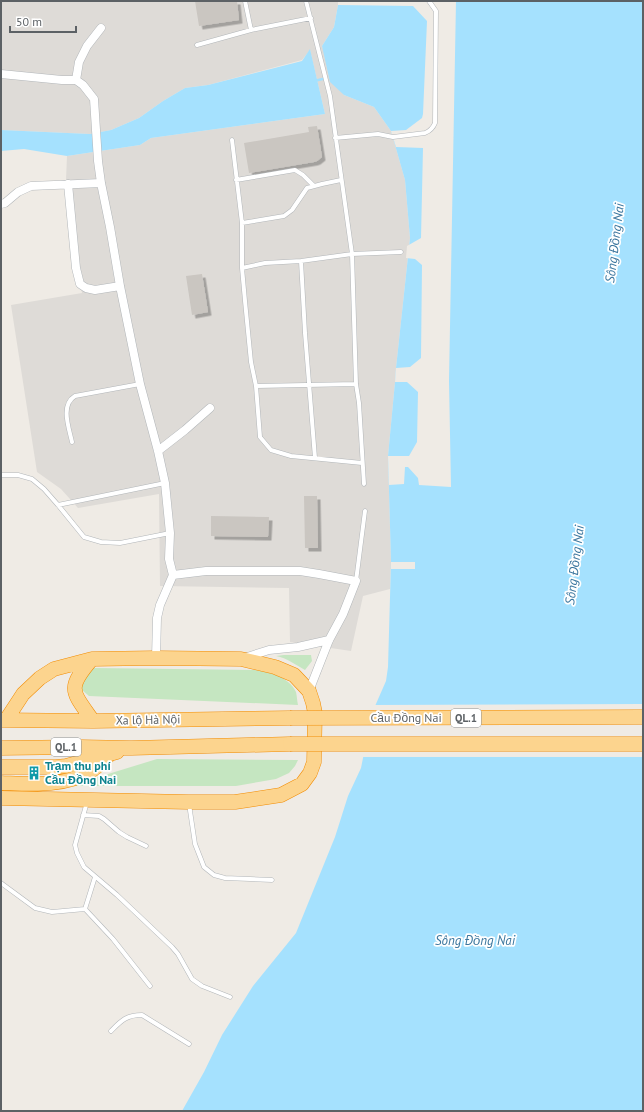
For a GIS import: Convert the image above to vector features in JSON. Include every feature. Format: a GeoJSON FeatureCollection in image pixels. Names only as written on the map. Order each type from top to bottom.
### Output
{"type":"FeatureCollection","features":[{"type":"Feature","properties":{"kind":"highway"},"geometry":{"type":"LineString","coordinates":[[1,798],[235,802],[281,795],[302,784],[310,772],[314,762],[315,713],[314,703],[309,691],[294,675],[275,667],[241,660],[156,658],[92,659],[54,669],[40,678],[23,694],[3,720]]}},
{"type":"Feature","properties":{"kind":"highway"},"geometry":{"type":"LineString","coordinates":[[92,659],[78,676],[74,689],[77,699],[93,721]]}},
{"type":"Feature","properties":{"kind":"highway","name":"Cầu Đồng Nai"},"geometry":{"type":"LineString","coordinates":[[290,718],[643,717]]}},
{"type":"Feature","properties":{"kind":"highway","name":"Xa lộ Hà Nội"},"geometry":{"type":"LineString","coordinates":[[3,720],[93,721],[290,718]]}},
{"type":"Feature","properties":{"kind":"highway","name":"QL.1"},"geometry":{"type":"LineString","coordinates":[[1,748],[130,748],[290,744],[643,744]]}},
{"type":"Feature","properties":{"kind":"highway","name":"QL.1"},"geometry":{"type":"LineString","coordinates":[[1,767],[66,766],[130,748]]}},
{"type":"Feature","properties":{"kind":"highway","name":"QL.1"},"geometry":{"type":"LineString","coordinates":[[1,783],[45,784],[62,782],[90,772],[110,754]]}},
{"type":"Feature","properties":{"kind":"street"},"geometry":{"type":"LineString","coordinates":[[76,80],[79,62],[87,46],[101,28]]}},
{"type":"Feature","properties":{"kind":"street"},"geometry":{"type":"LineString","coordinates":[[1,74],[76,80],[83,85],[94,99],[97,156],[120,286],[140,384],[165,483],[170,533],[170,559],[173,575],[160,605],[157,618],[156,658]]}},
{"type":"Feature","properties":{"kind":"street"},"geometry":{"type":"LineString","coordinates":[[1,204],[6,203],[18,192],[31,186],[101,183]]}},
{"type":"Feature","properties":{"kind":"street"},"geometry":{"type":"LineString","coordinates":[[68,184],[76,268],[80,284],[86,288],[95,290],[120,286]]}},
{"type":"Feature","properties":{"kind":"street"},"geometry":{"type":"LineString","coordinates":[[158,451],[210,408]]}},
{"type":"Feature","properties":{"kind":"street"},"geometry":{"type":"LineString","coordinates":[[173,575],[206,571],[300,571],[356,581],[343,614],[329,640],[309,691]]}},
{"type":"Feature","properties":{"kind":"street"},"geometry":{"type":"LineString","coordinates":[[241,660],[269,650],[298,647],[329,640]]}},
{"type":"Feature","properties":{"kind":"lane"},"geometry":{"type":"LineString","coordinates":[[245,1],[251,30]]}},
{"type":"Feature","properties":{"kind":"lane"},"geometry":{"type":"LineString","coordinates":[[306,1],[330,96],[352,254],[356,384],[364,484]]}},
{"type":"Feature","properties":{"kind":"lane"},"geometry":{"type":"LineString","coordinates":[[335,138],[378,134],[393,137],[425,133],[430,131],[433,127],[435,123],[436,12],[429,1]]}},
{"type":"Feature","properties":{"kind":"lane"},"geometry":{"type":"LineString","coordinates":[[197,45],[251,30],[311,18]]}},
{"type":"Feature","properties":{"kind":"lane"},"geometry":{"type":"LineString","coordinates":[[232,140],[242,223],[242,268],[251,362],[256,386],[260,437],[271,450],[291,456],[362,463]]}},
{"type":"Feature","properties":{"kind":"lane"},"geometry":{"type":"LineString","coordinates":[[236,180],[295,170],[303,175],[314,186]]}},
{"type":"Feature","properties":{"kind":"lane"},"geometry":{"type":"LineString","coordinates":[[242,223],[284,216],[292,210],[307,188],[341,180]]}},
{"type":"Feature","properties":{"kind":"lane"},"geometry":{"type":"LineString","coordinates":[[242,268],[265,263],[301,261],[352,254],[401,252]]}},
{"type":"Feature","properties":{"kind":"lane"},"geometry":{"type":"LineString","coordinates":[[301,261],[304,333],[315,458]]}},
{"type":"Feature","properties":{"kind":"lane"},"geometry":{"type":"LineString","coordinates":[[72,442],[66,412],[71,399],[75,396],[140,384]]}},
{"type":"Feature","properties":{"kind":"lane"},"geometry":{"type":"LineString","coordinates":[[256,386],[356,384]]}},
{"type":"Feature","properties":{"kind":"lane"},"geometry":{"type":"LineString","coordinates":[[1,475],[18,475],[32,479],[44,489],[84,537],[101,542],[120,543],[170,533]]}},
{"type":"Feature","properties":{"kind":"lane"},"geometry":{"type":"LineString","coordinates":[[58,505],[165,483]]}},
{"type":"Feature","properties":{"kind":"lane"},"geometry":{"type":"LineString","coordinates":[[356,581],[365,511]]}},
{"type":"Feature","properties":{"kind":"lane"},"geometry":{"type":"LineString","coordinates":[[88,800],[75,845],[84,867],[117,895],[172,947],[178,954],[192,979],[202,986],[230,997]]}},
{"type":"Feature","properties":{"kind":"lane"},"geometry":{"type":"LineString","coordinates":[[188,802],[195,844],[204,867],[214,875],[225,878],[272,880]]}},
{"type":"Feature","properties":{"kind":"lane"},"geometry":{"type":"LineString","coordinates":[[84,815],[99,816],[119,832],[146,846]]}},
{"type":"Feature","properties":{"kind":"lane"},"geometry":{"type":"LineString","coordinates":[[85,909],[95,877]]}},
{"type":"Feature","properties":{"kind":"lane"},"geometry":{"type":"LineString","coordinates":[[1,883],[35,908],[52,912],[85,909]]}},
{"type":"Feature","properties":{"kind":"lane"},"geometry":{"type":"LineString","coordinates":[[85,909],[113,939],[150,986]]}},
{"type":"Feature","properties":{"kind":"lane"},"geometry":{"type":"LineString","coordinates":[[111,1031],[125,1018],[133,1015],[142,1015],[189,1044]]}},
{"type":"Feature","properties":{"kind":"shaded area"},"geometry":{"type":"Polygon","coordinates":[[[1,1],[338,1],[334,27],[322,46],[344,95],[374,107],[391,131],[405,180],[410,238],[388,456],[391,562],[390,589],[363,596],[351,651],[290,642],[289,588],[160,586],[159,494],[78,508],[61,489],[37,472],[11,305],[82,293],[66,180],[67,156],[140,145],[151,138],[325,114],[310,50],[302,60],[208,85],[185,88],[139,118],[111,130],[90,134],[1,130],[1,1]]]}},
{"type":"Feature","properties":{"kind":"green space"},"geometry":{"type":"Polygon","coordinates":[[[311,655],[312,661],[305,670],[288,660],[276,656],[311,655]]]}},
{"type":"Feature","properties":{"kind":"green space"},"geometry":{"type":"Polygon","coordinates":[[[94,668],[261,671],[278,676],[289,683],[296,692],[298,705],[89,696],[82,690],[83,679],[87,672],[94,668]]]}},
{"type":"Feature","properties":{"kind":"green space"},"geometry":{"type":"Polygon","coordinates":[[[157,759],[298,760],[289,773],[276,779],[236,786],[69,786],[157,759]]]}},
{"type":"Feature","properties":{"kind":"water","name":"Sông Đồng Nai"},"geometry":{"type":"Polygon","coordinates":[[[338,1],[643,1],[643,1111],[182,1111],[204,1072],[222,1035],[253,986],[296,933],[335,837],[348,796],[361,768],[372,713],[386,681],[388,667],[391,562],[388,456],[410,238],[405,180],[391,131],[374,107],[344,95],[330,82],[322,46],[334,27],[338,1]]]}},
{"type":"Feature","properties":{"kind":"water"},"geometry":{"type":"Polygon","coordinates":[[[310,49],[325,114],[151,138],[140,145],[67,156],[24,149],[1,151],[1,130],[90,134],[111,130],[139,118],[185,88],[208,85],[302,61],[310,49]]]}},
{"type":"Feature","properties":{"kind":"pier"},"geometry":{"type":"Polygon","coordinates":[[[338,1],[456,1],[449,381],[451,487],[419,485],[418,478],[408,467],[405,467],[404,484],[389,485],[388,456],[409,456],[417,442],[418,392],[407,382],[395,382],[396,368],[410,367],[421,358],[422,265],[415,259],[406,258],[407,246],[421,238],[423,148],[396,147],[391,131],[406,130],[422,118],[427,21],[413,6],[338,5],[338,1]]]}},
{"type":"Feature","properties":{"kind":"pier"},"geometry":{"type":"Polygon","coordinates":[[[391,562],[415,562],[415,569],[391,569],[391,562]]]}},
{"type":"Feature","properties":{"kind":"pier"},"geometry":{"type":"Polygon","coordinates":[[[643,704],[643,757],[361,757],[370,712],[373,705],[643,704]]]}},
{"type":"Feature","properties":{"kind":"building"},"geometry":{"type":"Polygon","coordinates":[[[195,1],[237,1],[239,20],[199,26],[195,1]]]}},
{"type":"Feature","properties":{"kind":"building"},"geometry":{"type":"Polygon","coordinates":[[[317,126],[322,157],[317,161],[249,173],[244,143],[309,132],[308,127],[317,126]]]}},
{"type":"Feature","properties":{"kind":"building"},"geometry":{"type":"Polygon","coordinates":[[[202,274],[208,312],[192,315],[186,276],[202,274]]]}},
{"type":"Feature","properties":{"kind":"building"},"geometry":{"type":"Polygon","coordinates":[[[304,496],[317,496],[318,548],[305,548],[304,496]]]}},
{"type":"Feature","properties":{"kind":"building"},"geometry":{"type":"Polygon","coordinates":[[[211,516],[269,517],[268,537],[211,536],[211,516]]]}},
{"type":"Feature","properties":{"kind":"waterway"},"geometry":{"type":"LineString","coordinates":[[314,81],[327,78]]}},
{"type":"Feature","properties":{"kind":"place","name":"Trạm thu phí Cầu Đồng Nai"},"geometry":{"type":"Point","coordinates":[34,773]}}]}
